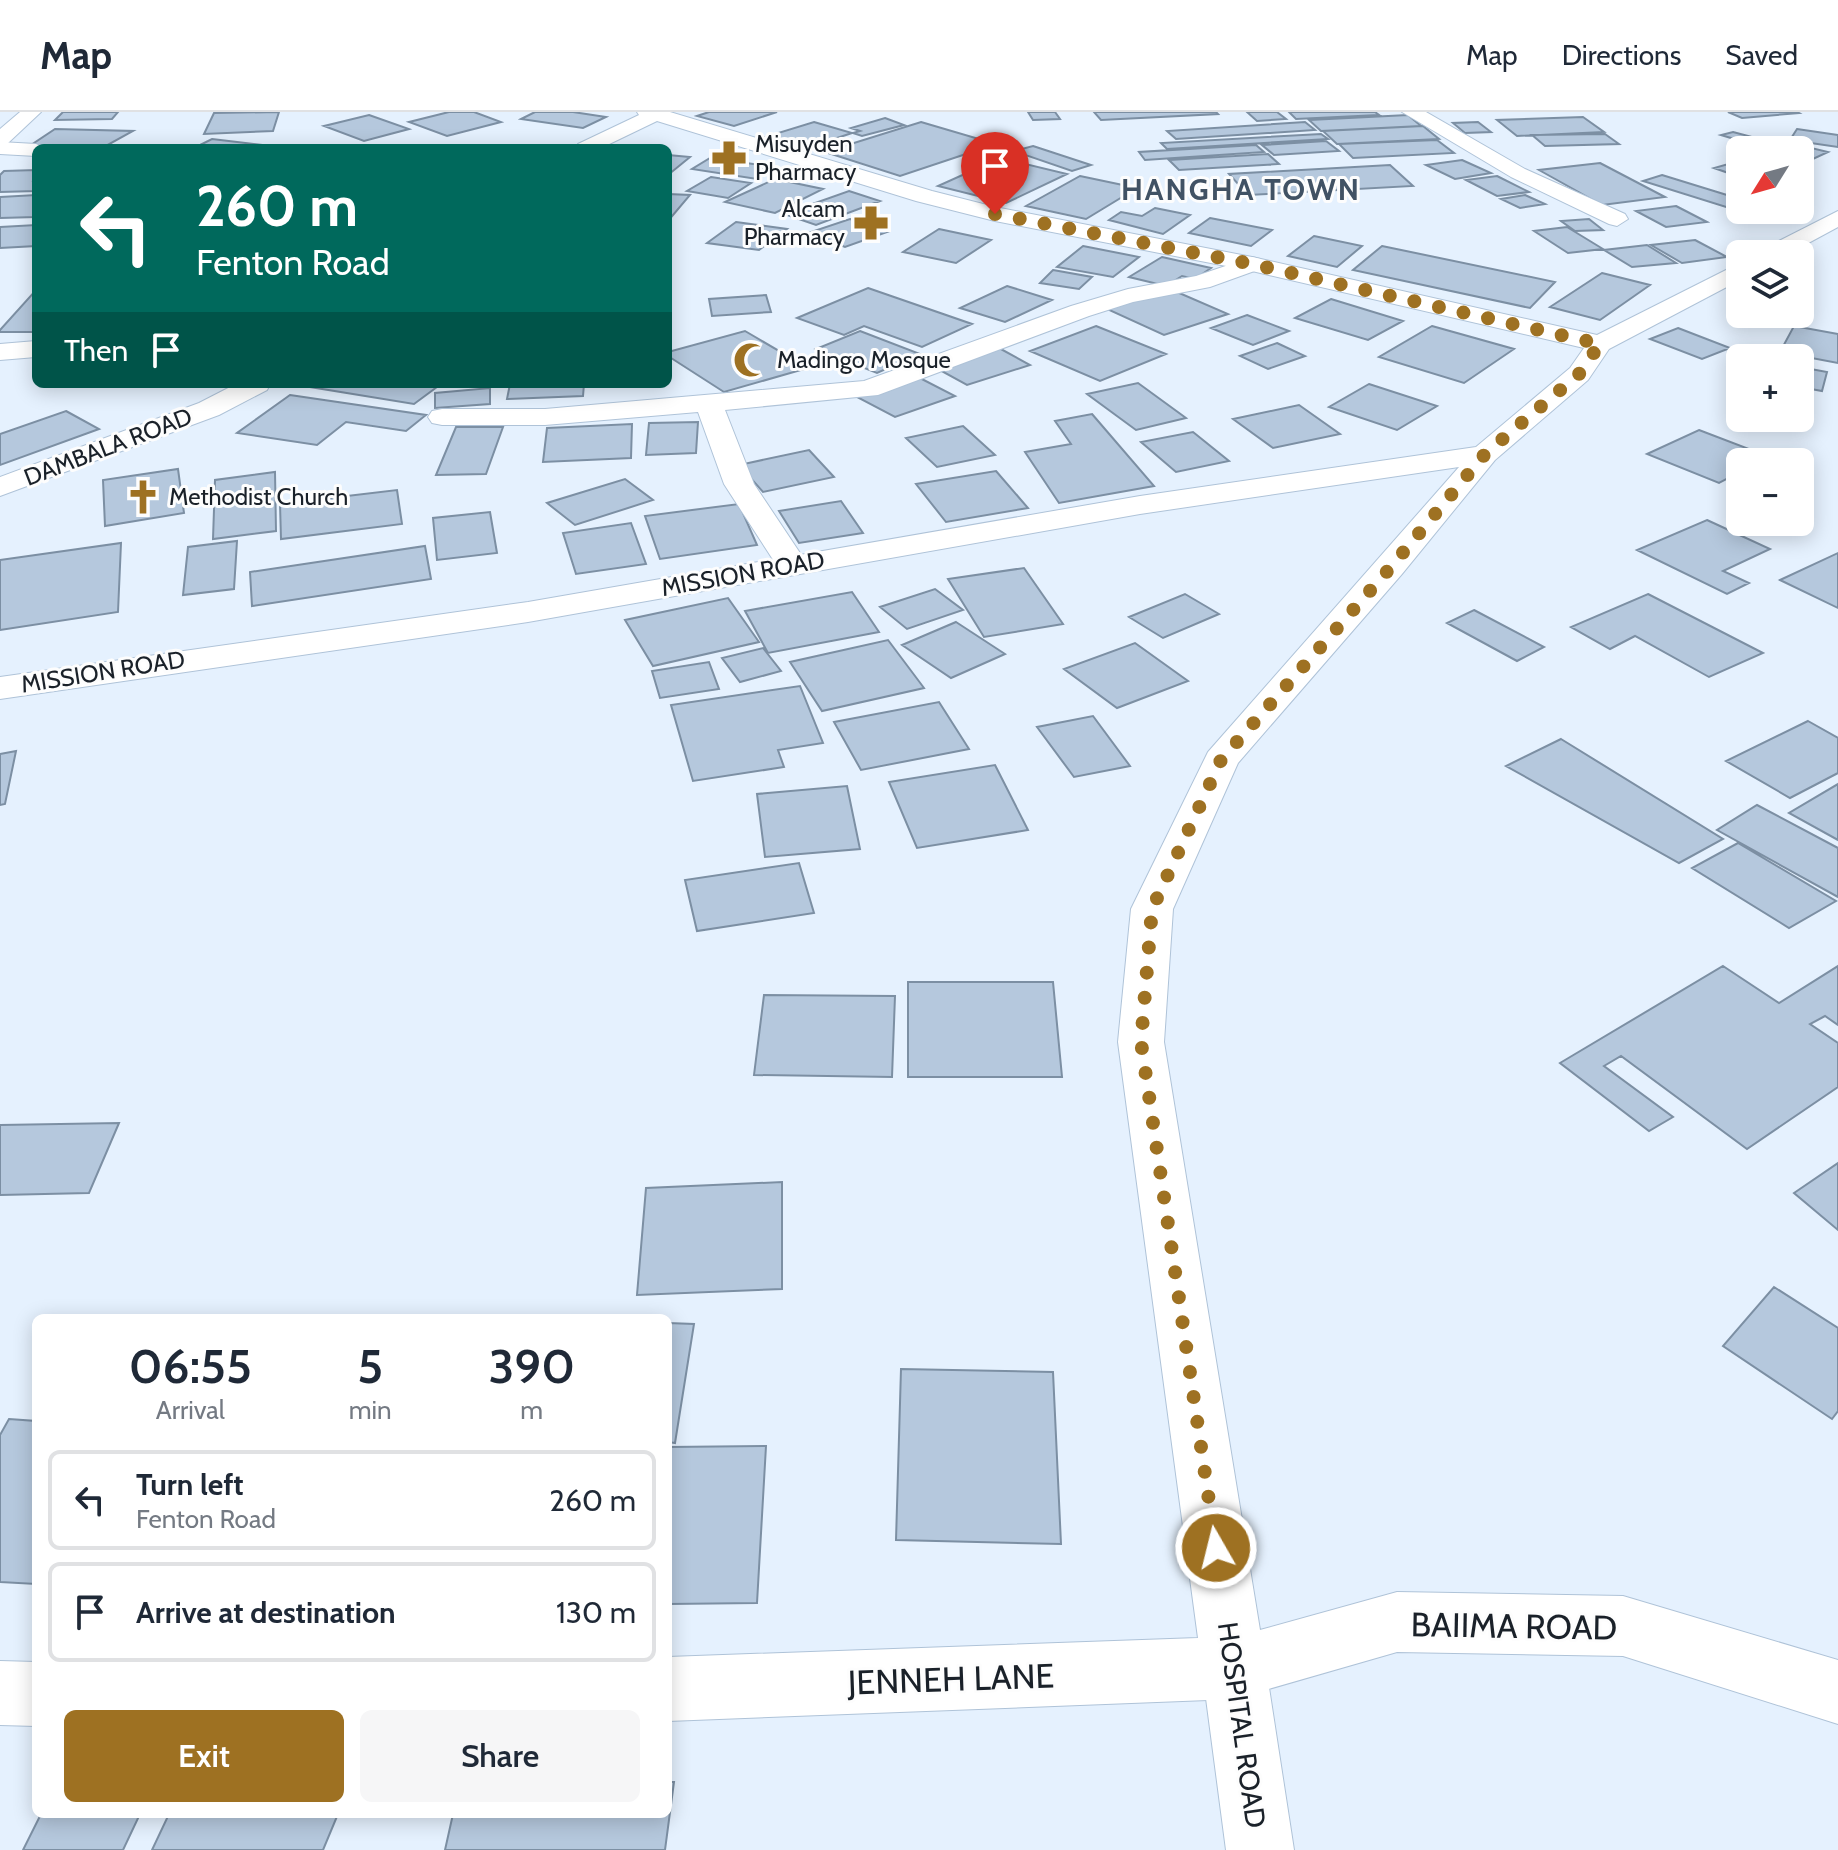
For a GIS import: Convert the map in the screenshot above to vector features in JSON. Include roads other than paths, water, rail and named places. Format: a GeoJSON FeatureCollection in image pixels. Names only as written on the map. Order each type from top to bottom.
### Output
{"type":"FeatureCollection","features":[{"type":"Feature","properties":{"kind":"street"},"geometry":{"type":"LineString","coordinates":[[0,117],[5,112]]}},
{"type":"Feature","properties":{"kind":"street"},"geometry":{"type":"LineString","coordinates":[[0,140],[31,112]]}},
{"type":"Feature","properties":{"kind":"street"},"geometry":{"type":"LineString","coordinates":[[1412,112],[1518,173],[1617,219]]}},
{"type":"Feature","properties":{"kind":"street"},"geometry":{"type":"LineString","coordinates":[[593,144],[653,113],[924,196],[995,214],[1252,264],[1600,344]]}},
{"type":"Feature","properties":{"kind":"street"},"geometry":{"type":"LineString","coordinates":[[0,148],[32,150]]}},
{"type":"Feature","properties":{"kind":"street"},"geometry":{"type":"LineString","coordinates":[[1797,240],[1838,218]]}},
{"type":"Feature","properties":{"kind":"street"},"geometry":{"type":"LineString","coordinates":[[442,417],[545,417],[868,389],[1080,311],[1128,296],[1201,282],[1252,264]]}},
{"type":"Feature","properties":{"kind":"street","name":"HOSPITAL ROAD"},"geometry":{"type":"LineString","coordinates":[[1260,1850],[1141,1042],[1152,909],[1221,760],[1391,567],[1485,454],[1579,374],[1600,344],[1726,277]]}},
{"type":"Feature","properties":{"kind":"street"},"geometry":{"type":"LineString","coordinates":[[0,352],[32,349]]}},
{"type":"Feature","properties":{"kind":"street","name":"DAMBALA ROAD"},"geometry":{"type":"LineString","coordinates":[[0,487],[209,409],[249,388]]}},
{"type":"Feature","properties":{"kind":"street"},"geometry":{"type":"LineString","coordinates":[[709,403],[739,484],[792,565]]}},
{"type":"Feature","properties":{"kind":"street","name":"MISSION ROAD"},"geometry":{"type":"LineString","coordinates":[[0,688],[528,612],[1140,505],[1485,454]]}},
{"type":"Feature","properties":{"kind":"street","name":"BAIIMA ROAD"},"geometry":{"type":"LineString","coordinates":[[1234,1668],[1397,1622],[1623,1626],[1838,1692]]}},
{"type":"Feature","properties":{"kind":"street","name":"JENNEH LANE"},"geometry":{"type":"LineString","coordinates":[[672,1689],[1234,1668]]}},
{"type":"Feature","properties":{"kind":"street"},"geometry":{"type":"LineString","coordinates":[[0,1693],[32,1694]]}},
{"type":"Feature","properties":{"kind":"place","name":"Misuyden Pharmacy"},"geometry":{"type":"Point","coordinates":[729,158]}},
{"type":"Feature","properties":{"kind":"place","name":"Alcam Pharmacy"},"geometry":{"type":"Point","coordinates":[871,223]}},
{"type":"Feature","properties":{"kind":"place","name":"Madingo Mosque"},"geometry":{"type":"Point","coordinates":[751,360]}},
{"type":"Feature","properties":{"kind":"place","name":"Methodist Church"},"geometry":{"type":"Point","coordinates":[143,497]}},
{"type":"Feature","properties":{"kind":"district","name":"HANGHA TOWN"},"geometry":{"type":"Point","coordinates":[1241,190]}}]}
